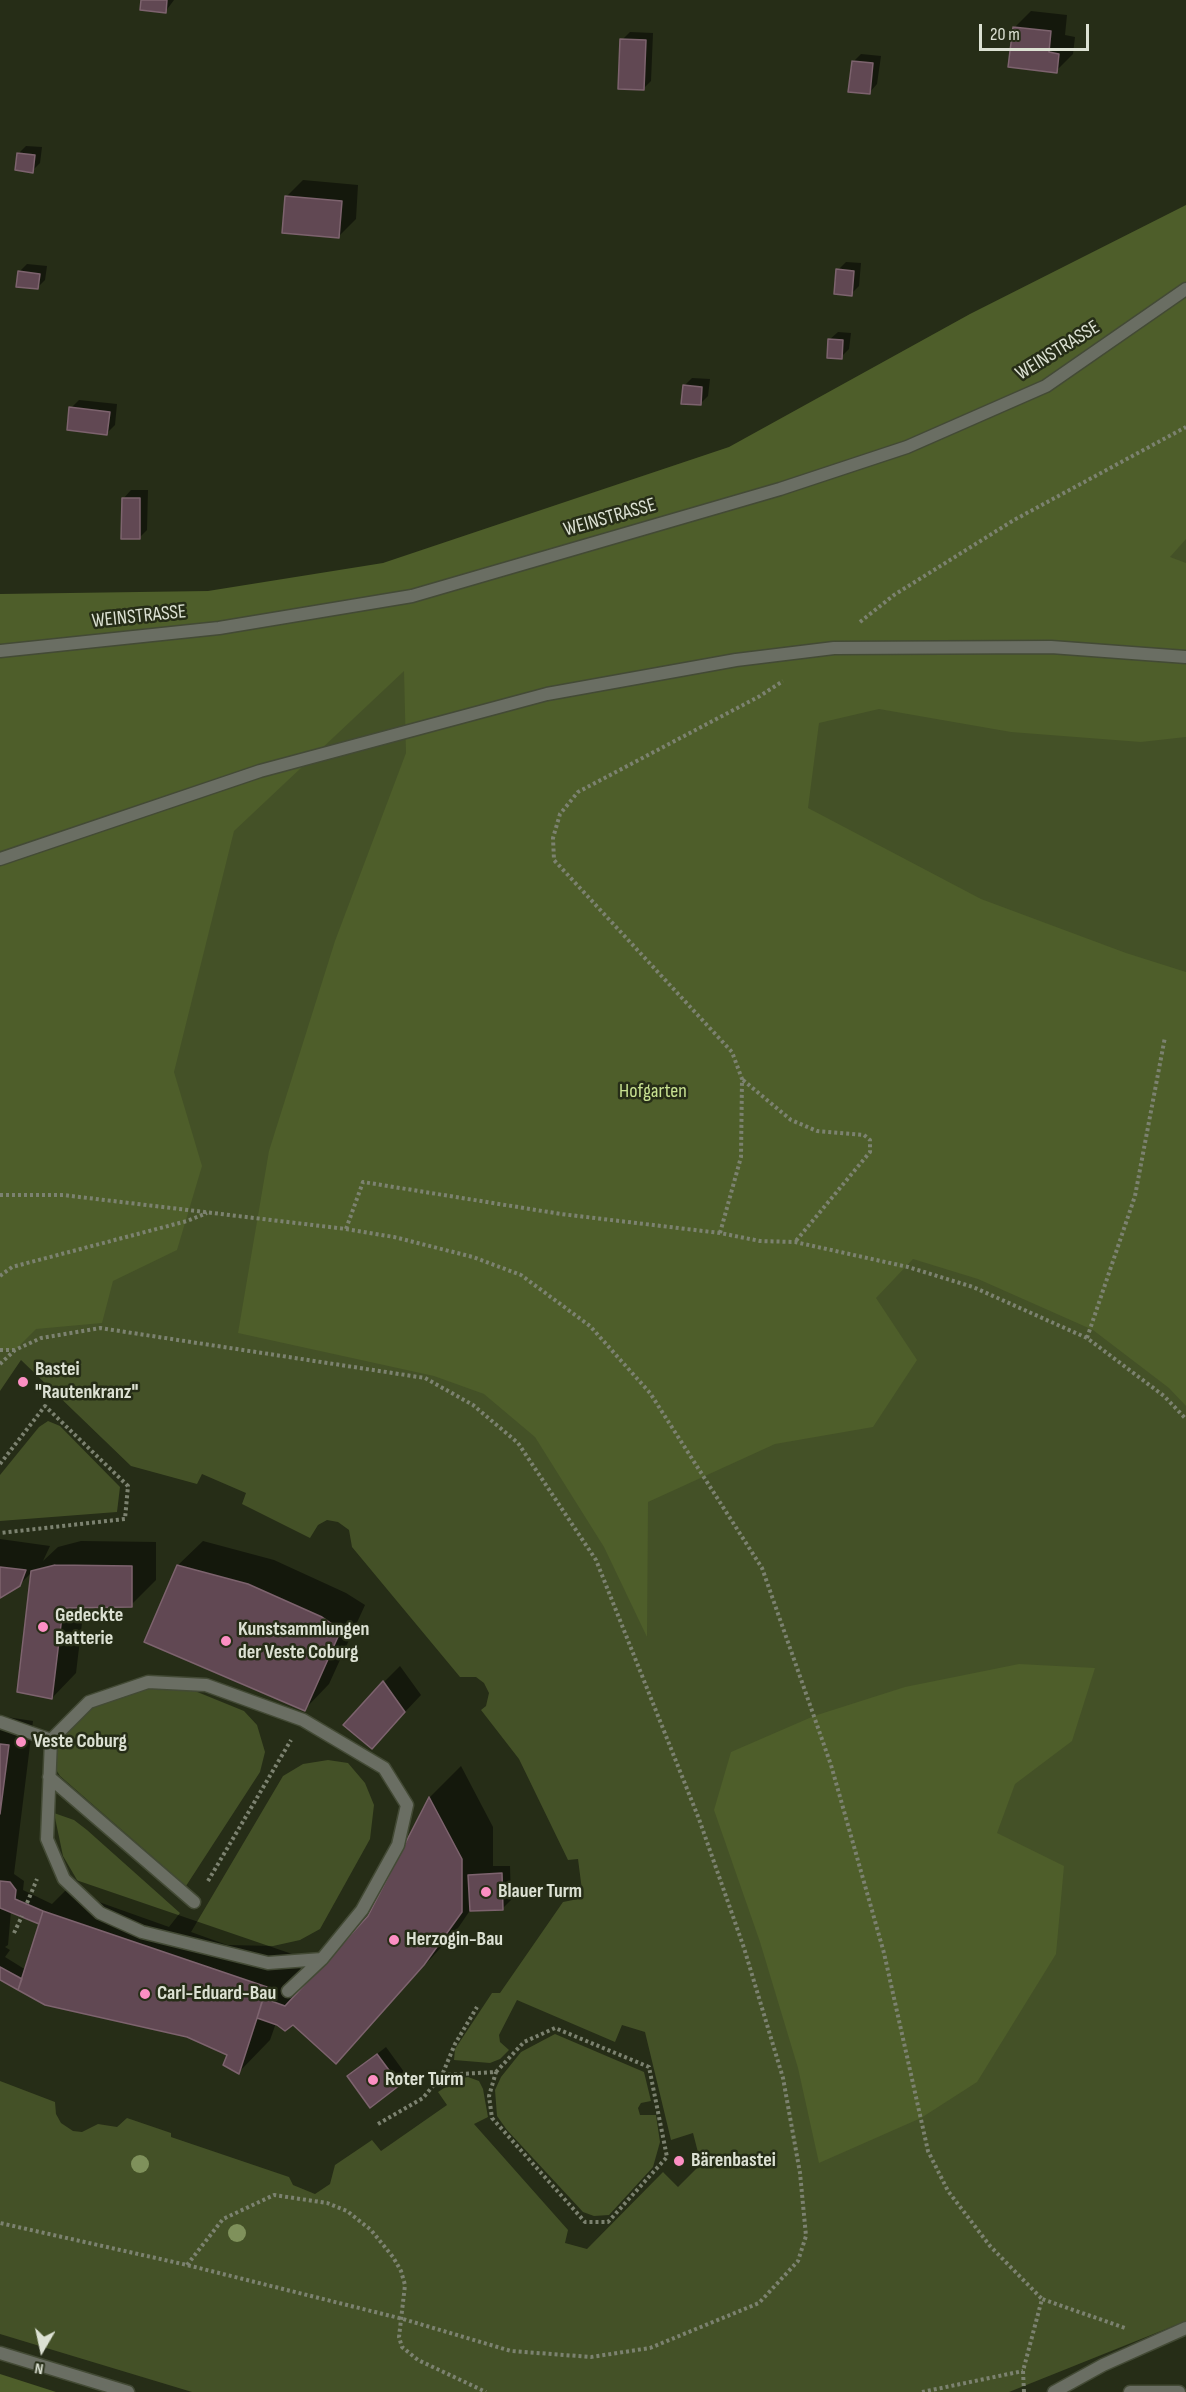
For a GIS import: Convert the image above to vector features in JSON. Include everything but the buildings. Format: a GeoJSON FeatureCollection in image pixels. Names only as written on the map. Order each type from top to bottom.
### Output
{"type":"FeatureCollection","features":[{"type":"Feature","properties":{"kind":"street","name":"WEINSTRASSE"},"geometry":{"type":"LineString","coordinates":[[0,651],[219,628],[412,596],[780,489],[907,447],[1046,386],[1186,289]]}},
{"type":"Feature","properties":{"kind":"street"},"geometry":{"type":"LineString","coordinates":[[0,859],[271,768],[547,694],[736,660],[834,648],[1051,647],[1186,657]]}},
{"type":"Feature","properties":{"kind":"street"},"geometry":{"type":"LineString","coordinates":[[288,1991],[322,1959],[367,1901],[398,1845],[407,1805],[384,1768],[303,1720],[206,1684],[148,1682],[88,1702],[51,1740],[47,1839],[64,1879],[100,1913],[142,1932],[268,1963],[322,1959]]}},
{"type":"Feature","properties":{"kind":"street"},"geometry":{"type":"LineString","coordinates":[[0,1722],[51,1740]]}},
{"type":"Feature","properties":{"kind":"street"},"geometry":{"type":"LineString","coordinates":[[49,1777],[194,1902]]}},
{"type":"Feature","properties":{"kind":"street"},"geometry":{"type":"LineString","coordinates":[[1054,2392],[1103,2365],[1186,2328]]}},
{"type":"Feature","properties":{"kind":"street"},"geometry":{"type":"LineString","coordinates":[[0,2353],[128,2392]]}},
{"type":"Feature","properties":{"kind":"street"},"geometry":{"type":"LineString","coordinates":[[1130,2392],[1179,2392]]}},
{"type":"Feature","properties":{"kind":"path"},"geometry":{"type":"LineString","coordinates":[[858,624],[894,595],[1014,520],[1186,427]]}},
{"type":"Feature","properties":{"kind":"path"},"geometry":{"type":"LineString","coordinates":[[720,1233],[741,1157],[742,1079],[732,1052],[554,860],[553,838],[560,814],[578,792],[760,696],[788,678]]}},
{"type":"Feature","properties":{"kind":"path"},"geometry":{"type":"LineString","coordinates":[[1087,1338],[1135,1196],[1165,1037]]}},
{"type":"Feature","properties":{"kind":"path"},"geometry":{"type":"LineString","coordinates":[[742,1079],[791,1120],[817,1131],[864,1135],[870,1140],[870,1152],[795,1242]]}},
{"type":"Feature","properties":{"kind":"path"},"geometry":{"type":"LineString","coordinates":[[346,1229],[363,1182],[561,1214],[720,1233],[760,1241],[795,1242],[908,1267],[973,1287],[1087,1338],[1164,1396],[1186,1419]]}},
{"type":"Feature","properties":{"kind":"path"},"geometry":{"type":"LineString","coordinates":[[0,1195],[63,1195],[346,1229],[394,1237],[473,1257],[521,1275],[590,1326],[650,1393],[762,1568],[831,1765],[884,1953],[928,2151],[948,2191],[976,2228],[1042,2299],[1135,2332]]}},
{"type":"Feature","properties":{"kind":"path"},"geometry":{"type":"LineString","coordinates":[[0,1276],[12,1267],[188,1221],[208,1212]]}},
{"type":"Feature","properties":{"kind":"path"},"geometry":{"type":"LineString","coordinates":[[0,1364],[15,1350],[41,1338],[100,1328],[425,1378],[473,1405],[518,1443],[596,1560],[699,1819],[744,1948],[783,2079],[800,2173],[806,2236],[798,2261],[759,2304],[650,2348],[591,2357],[511,2351],[403,2319],[188,2265],[0,2223]]}},
{"type":"Feature","properties":{"kind":"path"},"geometry":{"type":"LineString","coordinates":[[0,1350],[15,1350]]}},
{"type":"Feature","properties":{"kind":"path"},"geometry":{"type":"LineString","coordinates":[[0,1464],[45,1406],[128,1486],[124,1520],[0,1533]]}},
{"type":"Feature","properties":{"kind":"path"},"geometry":{"type":"LineString","coordinates":[[204,1889],[303,1720]]}},
{"type":"Feature","properties":{"kind":"path"},"geometry":{"type":"LineString","coordinates":[[14,1933],[22,1916]]}},
{"type":"Feature","properties":{"kind":"path"},"geometry":{"type":"LineString","coordinates":[[378,2124],[423,2098],[442,2075],[454,2044],[477,2007]]}},
{"type":"Feature","properties":{"kind":"path"},"geometry":{"type":"LineString","coordinates":[[442,2075],[496,2072],[524,2042],[555,2028],[649,2067],[667,2157],[608,2222],[585,2222],[492,2118],[489,2096],[496,2072]]}},
{"type":"Feature","properties":{"kind":"path"},"geometry":{"type":"LineString","coordinates":[[188,2265],[223,2219],[274,2195],[327,2203],[347,2211],[371,2230],[393,2257],[405,2285],[403,2319],[399,2337],[402,2347],[418,2360],[486,2392]]}},
{"type":"Feature","properties":{"kind":"path"},"geometry":{"type":"LineString","coordinates":[[1024,2392],[1023,2371],[1042,2299]]}},
{"type":"Feature","properties":{"kind":"path"},"geometry":{"type":"LineString","coordinates":[[922,2392],[1023,2371]]}},
{"type":"Feature","properties":{"kind":"green space"},"geometry":{"type":"Polygon","coordinates":[[[1186,205],[1186,539],[1170,557],[1186,563],[1186,737],[1141,742],[1011,732],[879,709],[819,723],[808,808],[981,899],[1126,953],[1186,972],[1186,1406],[1169,1388],[1093,1330],[978,1279],[913,1259],[876,1298],[917,1360],[873,1427],[775,1444],[648,1502],[647,1637],[604,1547],[535,1437],[484,1394],[434,1376],[238,1333],[269,1151],[335,941],[406,753],[404,671],[234,831],[174,1072],[202,1166],[177,1250],[113,1281],[102,1323],[36,1329],[15,1350],[0,1350],[0,594],[208,591],[383,563],[729,447],[970,314],[1186,205]]]}},
{"type":"Feature","properties":{"kind":"green space","name":"Hofgarten"},"geometry":{"type":"Polygon","coordinates":[[[1186,306],[1186,2321],[1009,2392],[192,2392],[0,2334],[0,2081],[55,2102],[56,2114],[61,2123],[73,2131],[82,2132],[98,2124],[117,2127],[127,2118],[171,2133],[171,2137],[289,2177],[293,2185],[315,2194],[330,2184],[335,2165],[372,2140],[381,2151],[447,2105],[438,2092],[458,2079],[468,2077],[479,2081],[483,2089],[488,2117],[474,2124],[568,2230],[565,2243],[587,2249],[663,2172],[678,2187],[701,2164],[693,2133],[671,2140],[645,2032],[622,2025],[615,2042],[517,2000],[499,2035],[500,2042],[509,2050],[500,2059],[490,2063],[454,2060],[455,2049],[492,1993],[500,1993],[563,1902],[583,1898],[578,1859],[568,1860],[519,1759],[481,1710],[486,1706],[489,1693],[484,1683],[476,1677],[460,1677],[352,1547],[349,1530],[338,1522],[327,1520],[318,1525],[310,1538],[242,1504],[246,1493],[202,1474],[197,1484],[131,1466],[21,1360],[0,1391],[0,666],[218,641],[1186,306]]]}},
{"type":"Feature","properties":{"kind":"green space"},"geometry":{"type":"Polygon","coordinates":[[[48,1421],[60,1426],[120,1487],[117,1512],[0,1521],[0,1475],[39,1427],[48,1421]]]}},
{"type":"Feature","properties":{"kind":"green space"},"geometry":{"type":"Polygon","coordinates":[[[1019,1664],[1095,1668],[1072,1741],[1015,1784],[997,1833],[1064,1866],[1056,1954],[977,2082],[921,2118],[819,2163],[798,2068],[760,1942],[714,1810],[731,1752],[814,1716],[905,1687],[1019,1664]]]}},
{"type":"Feature","properties":{"kind":"green space"},"geometry":{"type":"Polygon","coordinates":[[[153,1687],[190,1689],[244,1711],[257,1725],[265,1752],[260,1772],[186,1886],[60,1776],[50,1760],[66,1720],[115,1695],[153,1687]]]}},
{"type":"Feature","properties":{"kind":"green space"},"geometry":{"type":"Polygon","coordinates":[[[328,1760],[348,1763],[365,1783],[374,1805],[370,1839],[320,1929],[300,1940],[273,1946],[227,1945],[191,1932],[283,1776],[303,1764],[328,1760]]]}},
{"type":"Feature","properties":{"kind":"green space"},"geometry":{"type":"Polygon","coordinates":[[[54,1813],[74,1820],[87,1830],[180,1913],[169,1927],[96,1901],[80,1885],[63,1856],[54,1813]]]}},
{"type":"Feature","properties":{"kind":"green space"},"geometry":{"type":"Polygon","coordinates":[[[555,2034],[644,2072],[651,2101],[641,2103],[638,2108],[640,2115],[656,2115],[660,2142],[653,2167],[609,2215],[594,2216],[583,2212],[507,2130],[497,2116],[495,2090],[501,2077],[521,2052],[555,2034]]]}},
{"type":"Feature","properties":{"kind":"green space"},"geometry":{"type":"Polygon","coordinates":[[[0,2374],[56,2392],[0,2392],[0,2374]]]}},
{"type":"Feature","properties":{"kind":"place","name":"Bastei \"Rautenkranz\""},"geometry":{"type":"Point","coordinates":[23,1382]}},
{"type":"Feature","properties":{"kind":"place","name":"Gedeckte Batterie"},"geometry":{"type":"Point","coordinates":[43,1627]}},
{"type":"Feature","properties":{"kind":"place","name":"Kunstsammlungen der Veste Coburg"},"geometry":{"type":"Point","coordinates":[226,1641]}},
{"type":"Feature","properties":{"kind":"place","name":"Veste Coburg"},"geometry":{"type":"Point","coordinates":[21,1742]}},
{"type":"Feature","properties":{"kind":"place","name":"Blauer Turm"},"geometry":{"type":"Point","coordinates":[486,1892]}},
{"type":"Feature","properties":{"kind":"place","name":"Herzogin-Bau"},"geometry":{"type":"Point","coordinates":[394,1940]}},
{"type":"Feature","properties":{"kind":"place","name":"Carl-Eduard-Bau"},"geometry":{"type":"Point","coordinates":[145,1994]}},
{"type":"Feature","properties":{"kind":"place","name":"Roter Turm"},"geometry":{"type":"Point","coordinates":[373,2080]}},
{"type":"Feature","properties":{"kind":"place","name":"Bärenbastei"},"geometry":{"type":"Point","coordinates":[679,2161]}}]}
